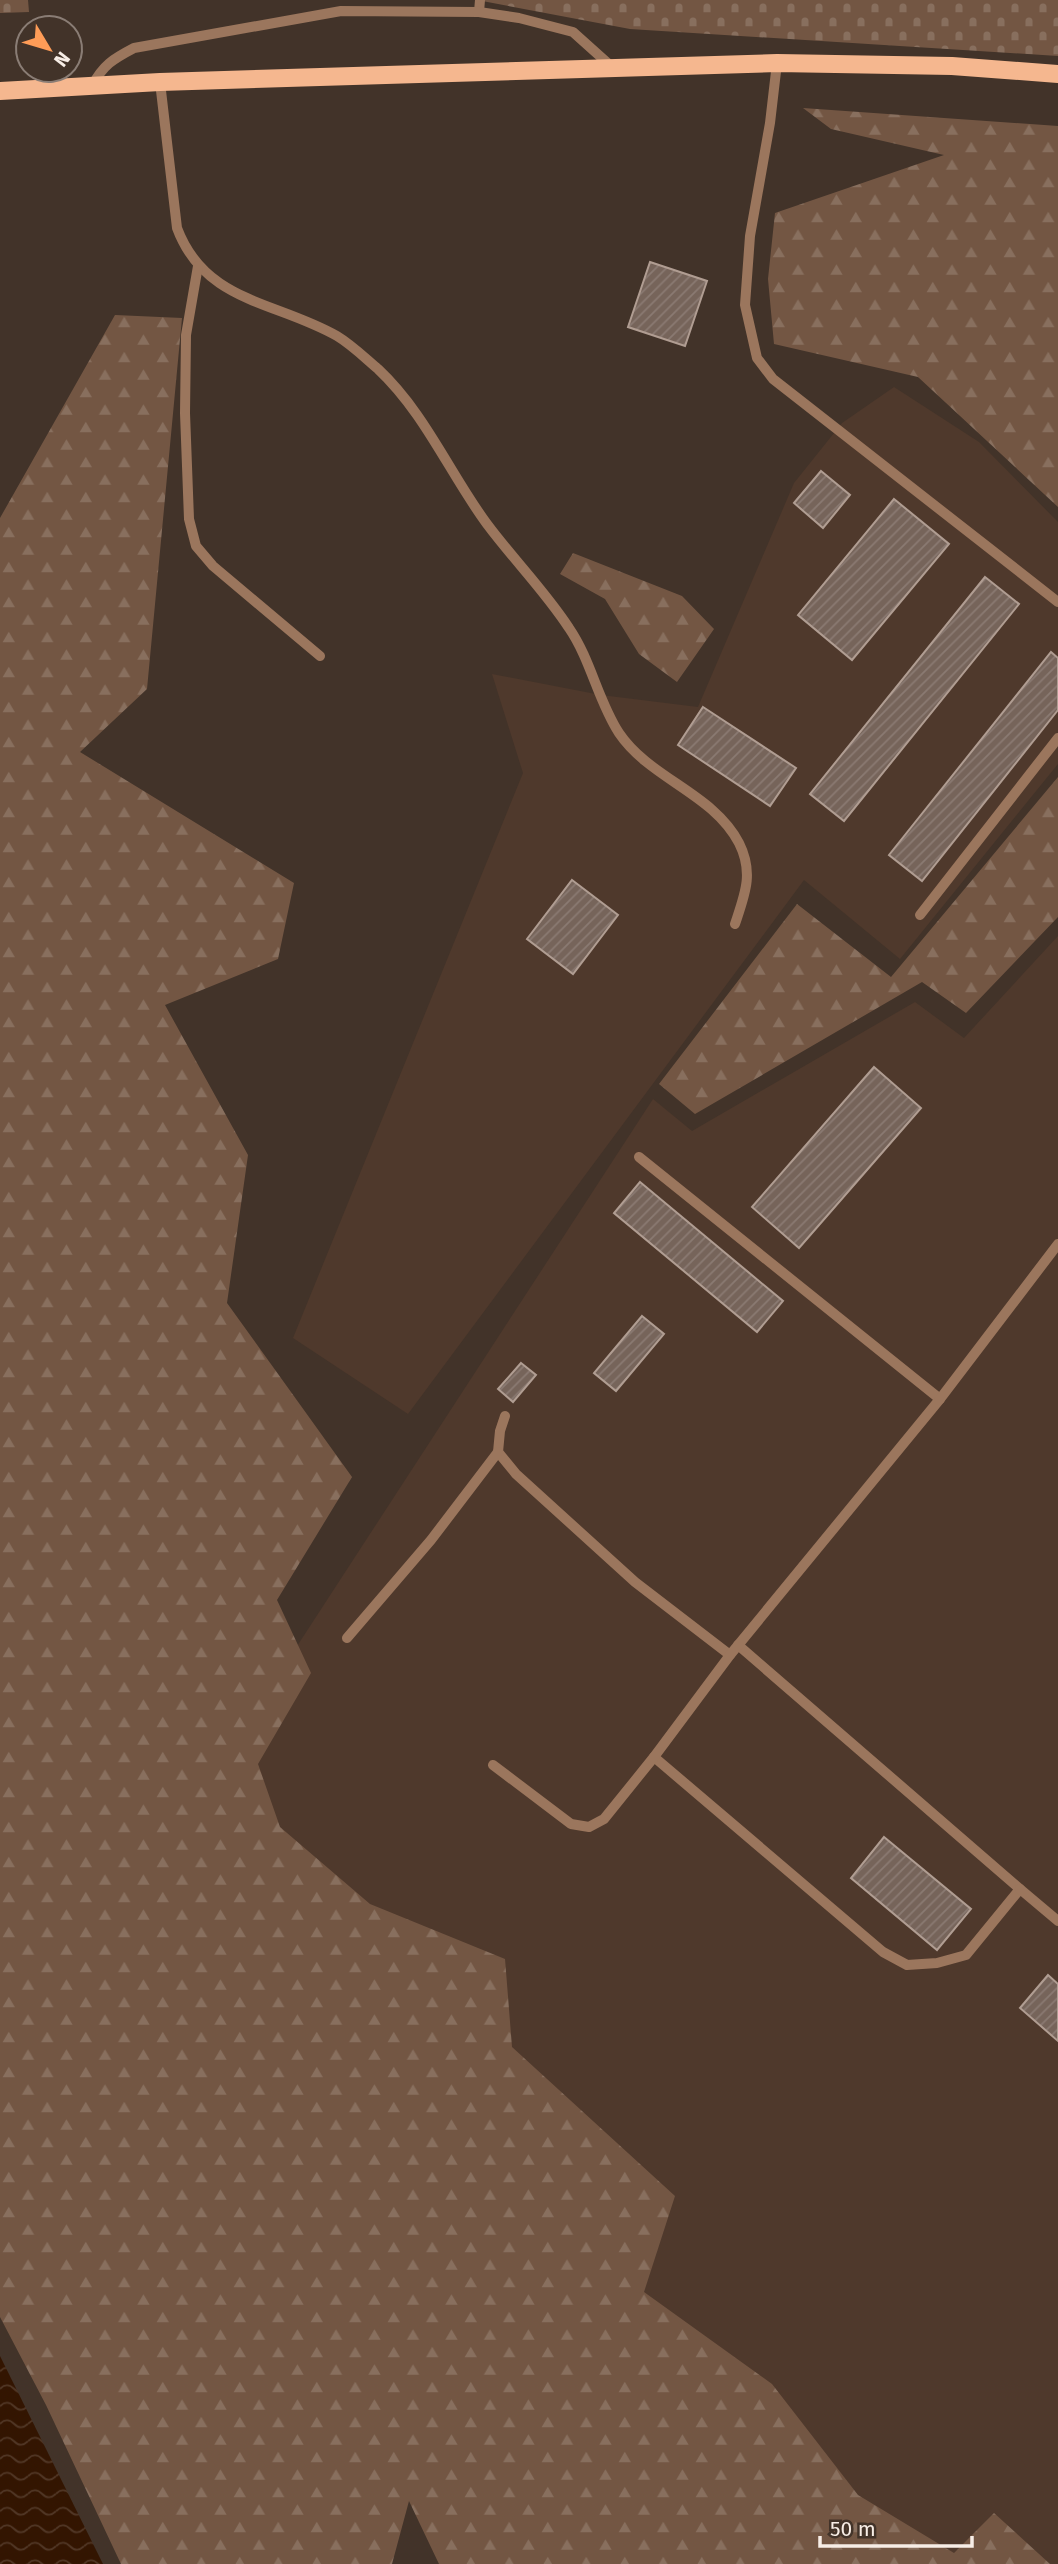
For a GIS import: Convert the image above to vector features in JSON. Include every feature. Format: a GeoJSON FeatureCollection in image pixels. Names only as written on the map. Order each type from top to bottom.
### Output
{"type":"FeatureCollection","features":[{"type":"Feature","properties":{"kind":"main road"},"geometry":{"type":"LineString","coordinates":[[0,91],[160,82],[777,63],[952,66],[1058,74]]}},
{"type":"Feature","properties":{"kind":"lane"},"geometry":{"type":"LineString","coordinates":[[479,12],[480,0]]}},
{"type":"Feature","properties":{"kind":"lane"},"geometry":{"type":"LineString","coordinates":[[92,86],[100,71],[134,48],[341,11],[479,12],[519,18],[573,32],[615,70]]}},
{"type":"Feature","properties":{"kind":"lane"},"geometry":{"type":"LineString","coordinates":[[777,63],[746,268],[745,305],[757,358],[773,379],[1058,602]]}},
{"type":"Feature","properties":{"kind":"lane"},"geometry":{"type":"LineString","coordinates":[[160,82],[177,228],[185,249],[214,281],[338,337],[381,372],[403,398],[428,431],[454,476],[487,524],[570,628],[619,733],[643,759],[717,813],[738,841],[748,866],[746,888],[735,924]]}},
{"type":"Feature","properties":{"kind":"lane"},"geometry":{"type":"LineString","coordinates":[[198,266],[186,335],[185,413],[189,519],[196,546],[213,566],[320,656]]}},
{"type":"Feature","properties":{"kind":"lane"},"geometry":{"type":"LineString","coordinates":[[920,915],[1058,738]]}},
{"type":"Feature","properties":{"kind":"lane"},"geometry":{"type":"LineString","coordinates":[[639,1157],[940,1399]]}},
{"type":"Feature","properties":{"kind":"lane"},"geometry":{"type":"LineString","coordinates":[[493,1765],[571,1824],[589,1827],[604,1819],[738,1645],[940,1399],[1058,1244]]}},
{"type":"Feature","properties":{"kind":"lane"},"geometry":{"type":"LineString","coordinates":[[347,1638],[431,1540],[498,1452],[505,1416]]}},
{"type":"Feature","properties":{"kind":"lane"},"geometry":{"type":"LineString","coordinates":[[498,1452],[516,1474],[635,1582],[730,1656]]}},
{"type":"Feature","properties":{"kind":"lane"},"geometry":{"type":"LineString","coordinates":[[738,1645],[1058,1921]]}},
{"type":"Feature","properties":{"kind":"lane"},"geometry":{"type":"LineString","coordinates":[[654,1757],[883,1952],[907,1965],[937,1963],[966,1955],[1020,1889]]}},
{"type":"Feature","properties":{"kind":"shaded area"},"geometry":{"type":"Polygon","coordinates":[[[894,387],[979,442],[1058,522],[1058,764],[900,959],[804,880],[408,1414],[293,1338],[523,773],[492,674],[601,695],[698,707],[794,483],[842,423],[894,387]]]}},
{"type":"Feature","properties":{"kind":"shaded area"},"geometry":{"type":"Polygon","coordinates":[[[1058,936],[1058,2564],[753,2564],[226,2158],[245,1726],[653,1099],[692,1131],[915,1002],[964,1038],[1058,936]]]}},
{"type":"Feature","properties":{"kind":"green space"},"geometry":{"type":"Polygon","coordinates":[[[0,0],[28,0],[29,12],[0,13],[0,0]]]}},
{"type":"Feature","properties":{"kind":"green space"},"geometry":{"type":"Polygon","coordinates":[[[477,0],[1058,0],[1058,56],[630,29],[477,0]]]}},
{"type":"Feature","properties":{"kind":"green space"},"geometry":{"type":"Polygon","coordinates":[[[803,108],[1058,126],[1058,507],[918,377],[774,344],[768,279],[775,213],[944,155],[831,129],[803,108]]]}},
{"type":"Feature","properties":{"kind":"green space"},"geometry":{"type":"Polygon","coordinates":[[[115,315],[182,318],[147,689],[80,752],[294,883],[278,959],[165,1005],[248,1155],[227,1303],[352,1477],[277,1600],[311,1673],[258,1764],[280,1827],[370,1904],[505,1959],[512,2047],[675,2196],[644,2292],[772,2384],[858,2495],[954,2553],[994,2513],[1050,2564],[439,2564],[409,2501],[392,2564],[121,2564],[46,2405],[0,2317],[0,518],[115,315]]]}},
{"type":"Feature","properties":{"kind":"green space"},"geometry":{"type":"Polygon","coordinates":[[[573,553],[682,596],[714,629],[677,682],[639,654],[605,599],[560,574],[573,553]]]}},
{"type":"Feature","properties":{"kind":"green space"},"geometry":{"type":"Polygon","coordinates":[[[1058,777],[1058,917],[966,1013],[922,982],[695,1114],[659,1084],[797,904],[891,977],[1058,777]]]}},
{"type":"Feature","properties":{"kind":"water"},"geometry":{"type":"Polygon","coordinates":[[[0,2356],[103,2564],[0,2564],[0,2356]]]}},
{"type":"Feature","properties":{"kind":"building"},"geometry":{"type":"Polygon","coordinates":[[[650,262],[707,281],[685,346],[628,327],[650,262]]]}},
{"type":"Feature","properties":{"kind":"building"},"geometry":{"type":"Polygon","coordinates":[[[821,471],[850,495],[823,528],[794,503],[821,471]]]}},
{"type":"Feature","properties":{"kind":"building"},"geometry":{"type":"Polygon","coordinates":[[[894,499],[949,544],[852,660],[798,615],[894,499]]]}},
{"type":"Feature","properties":{"kind":"building"},"geometry":{"type":"Polygon","coordinates":[[[985,577],[1019,604],[844,821],[810,794],[985,577]]]}},
{"type":"Feature","properties":{"kind":"building"},"geometry":{"type":"Polygon","coordinates":[[[1051,652],[1058,658],[1058,710],[922,881],[889,855],[1051,652]]]}},
{"type":"Feature","properties":{"kind":"building"},"geometry":{"type":"Polygon","coordinates":[[[703,707],[796,768],[770,806],[678,745],[703,707]]]}},
{"type":"Feature","properties":{"kind":"building"},"geometry":{"type":"Polygon","coordinates":[[[572,880],[618,915],[573,974],[527,939],[572,880]]]}},
{"type":"Feature","properties":{"kind":"building"},"geometry":{"type":"Polygon","coordinates":[[[874,1067],[921,1108],[799,1248],[752,1207],[874,1067]]]}},
{"type":"Feature","properties":{"kind":"building"},"geometry":{"type":"Polygon","coordinates":[[[640,1182],[783,1301],[757,1332],[614,1213],[640,1182]]]}},
{"type":"Feature","properties":{"kind":"building"},"geometry":{"type":"Polygon","coordinates":[[[642,1316],[664,1334],[616,1391],[594,1373],[642,1316]]]}},
{"type":"Feature","properties":{"kind":"building"},"geometry":{"type":"Polygon","coordinates":[[[521,1363],[536,1375],[513,1402],[498,1389],[521,1363]]]}},
{"type":"Feature","properties":{"kind":"building"},"geometry":{"type":"Polygon","coordinates":[[[884,1837],[971,1909],[937,1950],[851,1878],[884,1837]]]}},
{"type":"Feature","properties":{"kind":"building"},"geometry":{"type":"Polygon","coordinates":[[[1048,1975],[1058,1984],[1058,2041],[1020,2008],[1048,1975]]]}}]}
